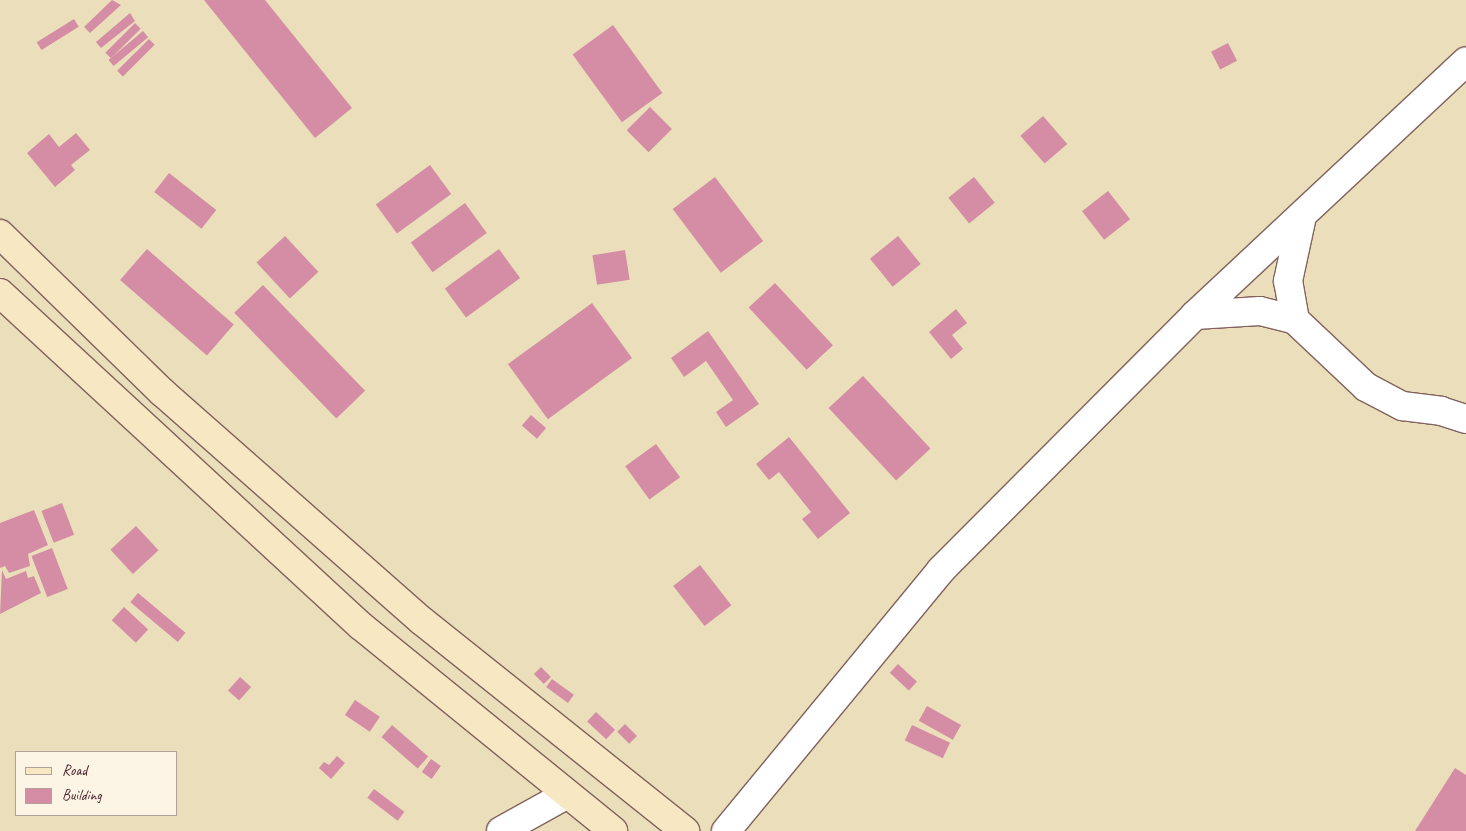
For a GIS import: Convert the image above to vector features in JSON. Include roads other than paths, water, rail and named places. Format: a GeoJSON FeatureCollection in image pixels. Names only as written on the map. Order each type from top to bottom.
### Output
{"type":"FeatureCollection","features":[{"type":"Feature","properties":{"kind":"main road"},"geometry":{"type":"LineString","coordinates":[[0,234],[162,392],[422,621],[685,831]]}},
{"type":"Feature","properties":{"kind":"main road"},"geometry":{"type":"LineString","coordinates":[[0,293],[361,626],[566,795],[613,831]]}},
{"type":"Feature","properties":{"kind":"street"},"geometry":{"type":"LineString","coordinates":[[726,831],[941,570],[1195,315],[1466,61]]}},
{"type":"Feature","properties":{"kind":"street"},"geometry":{"type":"LineString","coordinates":[[1295,320],[1288,281],[1302,216]]}},
{"type":"Feature","properties":{"kind":"street"},"geometry":{"type":"LineString","coordinates":[[1195,315],[1260,311],[1295,320],[1366,387],[1402,406],[1440,411],[1466,419]]}},
{"type":"Feature","properties":{"kind":"street"},"geometry":{"type":"LineString","coordinates":[[501,831],[566,795]]}}]}
